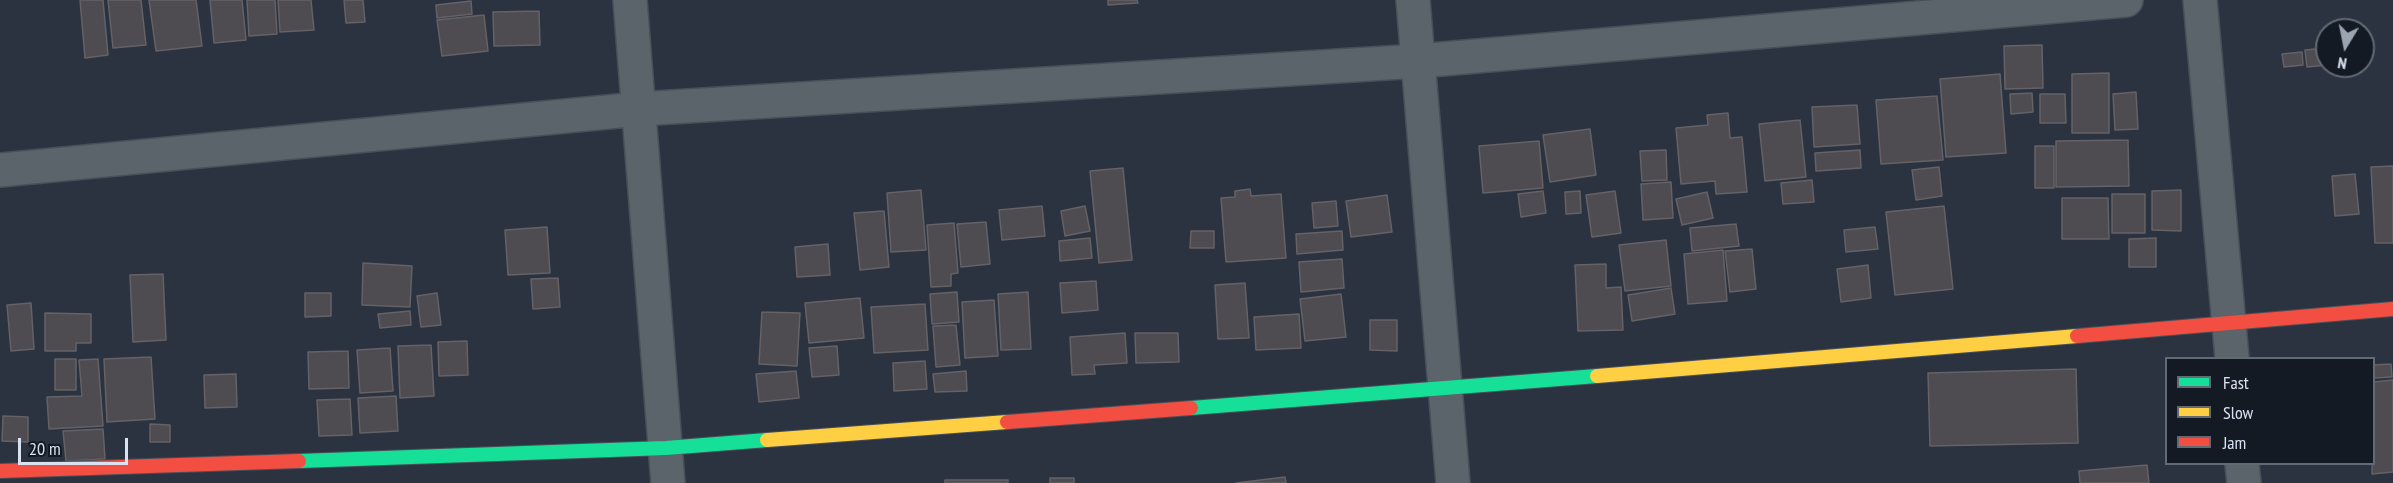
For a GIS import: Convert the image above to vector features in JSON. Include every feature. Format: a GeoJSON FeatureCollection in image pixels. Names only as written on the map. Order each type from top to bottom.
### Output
{"type":"FeatureCollection","features":[{"type":"Feature","properties":{"kind":"street"},"geometry":{"type":"LineString","coordinates":[[630,0],[668,483]]}},
{"type":"Feature","properties":{"kind":"street"},"geometry":{"type":"LineString","coordinates":[[1413,0],[1454,483]]}},
{"type":"Feature","properties":{"kind":"street"},"geometry":{"type":"LineString","coordinates":[[0,170],[639,109],[1419,61],[2126,0]]}},
{"type":"Feature","properties":{"kind":"street"},"geometry":{"type":"LineString","coordinates":[[2200,0],[2232,357]]}},
{"type":"Feature","properties":{"kind":"street"},"geometry":{"type":"LineString","coordinates":[[0,471],[666,448],[1446,389],[2228,321],[2393,309]]}},
{"type":"Feature","properties":{"kind":"street"},"geometry":{"type":"LineString","coordinates":[[2242,465],[2244,483]]}},
{"type":"Feature","properties":{"kind":"building"},"geometry":{"type":"Polygon","coordinates":[[[80,0],[103,0],[108,55],[85,58],[80,0]]]}},
{"type":"Feature","properties":{"kind":"building"},"geometry":{"type":"Polygon","coordinates":[[[108,0],[141,0],[146,45],[113,48],[108,0]]]}},
{"type":"Feature","properties":{"kind":"building"},"geometry":{"type":"Polygon","coordinates":[[[149,0],[196,0],[202,46],[156,51],[149,0]]]}},
{"type":"Feature","properties":{"kind":"building"},"geometry":{"type":"Polygon","coordinates":[[[210,0],[242,0],[246,40],[214,43],[210,0]]]}},
{"type":"Feature","properties":{"kind":"building"},"geometry":{"type":"Polygon","coordinates":[[[247,0],[275,0],[277,34],[249,36],[247,0]]]}},
{"type":"Feature","properties":{"kind":"building"},"geometry":{"type":"Polygon","coordinates":[[[278,0],[311,0],[314,30],[280,32],[278,0]]]}},
{"type":"Feature","properties":{"kind":"building"},"geometry":{"type":"Polygon","coordinates":[[[344,0],[363,0],[365,22],[346,23],[344,0]]]}},
{"type":"Feature","properties":{"kind":"building"},"geometry":{"type":"Polygon","coordinates":[[[1108,0],[1137,0],[1138,3],[1108,5],[1108,0]]]}},
{"type":"Feature","properties":{"kind":"building"},"geometry":{"type":"Polygon","coordinates":[[[471,1],[472,14],[437,18],[436,5],[471,1]]]}},
{"type":"Feature","properties":{"kind":"building"},"geometry":{"type":"Polygon","coordinates":[[[539,11],[540,45],[494,46],[493,12],[539,11]]]}},
{"type":"Feature","properties":{"kind":"building"},"geometry":{"type":"Polygon","coordinates":[[[484,15],[488,51],[442,56],[437,20],[484,15]]]}},
{"type":"Feature","properties":{"kind":"building"},"geometry":{"type":"Polygon","coordinates":[[[2042,45],[2043,88],[2005,89],[2004,46],[2042,45]]]}},
{"type":"Feature","properties":{"kind":"building"},"geometry":{"type":"Polygon","coordinates":[[[2315,49],[2315,66],[2307,67],[2305,50],[2315,49]]]}},
{"type":"Feature","properties":{"kind":"building"},"geometry":{"type":"Polygon","coordinates":[[[2302,52],[2303,65],[2284,67],[2282,54],[2302,52]]]}},
{"type":"Feature","properties":{"kind":"building"},"geometry":{"type":"Polygon","coordinates":[[[2109,73],[2109,133],[2072,133],[2072,74],[2109,73]]]}},
{"type":"Feature","properties":{"kind":"building"},"geometry":{"type":"Polygon","coordinates":[[[2000,74],[2006,153],[1946,157],[1940,79],[2000,74]]]}},
{"type":"Feature","properties":{"kind":"building"},"geometry":{"type":"Polygon","coordinates":[[[2136,92],[2138,129],[2115,130],[2113,94],[2136,92]]]}},
{"type":"Feature","properties":{"kind":"building"},"geometry":{"type":"Polygon","coordinates":[[[2032,93],[2033,112],[2011,114],[2010,94],[2032,93]]]}},
{"type":"Feature","properties":{"kind":"building"},"geometry":{"type":"Polygon","coordinates":[[[2040,94],[2065,94],[2066,123],[2040,123],[2040,94]]]}},
{"type":"Feature","properties":{"kind":"building"},"geometry":{"type":"Polygon","coordinates":[[[1937,96],[1943,160],[1881,164],[1876,100],[1937,96]]]}},
{"type":"Feature","properties":{"kind":"building"},"geometry":{"type":"Polygon","coordinates":[[[1857,105],[1860,144],[1814,147],[1812,107],[1857,105]]]}},
{"type":"Feature","properties":{"kind":"building"},"geometry":{"type":"Polygon","coordinates":[[[1728,113],[1730,138],[1742,137],[1747,192],[1716,194],[1715,181],[1681,184],[1676,128],[1708,125],[1707,115],[1728,113]]]}},
{"type":"Feature","properties":{"kind":"building"},"geometry":{"type":"Polygon","coordinates":[[[1800,120],[1806,177],[1765,181],[1759,124],[1800,120]]]}},
{"type":"Feature","properties":{"kind":"building"},"geometry":{"type":"Polygon","coordinates":[[[1590,129],[1596,175],[1550,182],[1543,135],[1590,129]]]}},
{"type":"Feature","properties":{"kind":"building"},"geometry":{"type":"Polygon","coordinates":[[[2128,140],[2129,186],[2056,187],[2056,141],[2128,140]]]}},
{"type":"Feature","properties":{"kind":"building"},"geometry":{"type":"Polygon","coordinates":[[[1539,141],[1543,188],[1483,193],[1479,146],[1539,141]]]}},
{"type":"Feature","properties":{"kind":"building"},"geometry":{"type":"Polygon","coordinates":[[[2035,146],[2054,146],[2054,188],[2035,188],[2035,146]]]}},
{"type":"Feature","properties":{"kind":"building"},"geometry":{"type":"Polygon","coordinates":[[[1666,150],[1667,180],[1642,181],[1640,151],[1666,150]]]}},
{"type":"Feature","properties":{"kind":"building"},"geometry":{"type":"Polygon","coordinates":[[[1860,150],[1861,168],[1816,171],[1815,153],[1860,150]]]}},
{"type":"Feature","properties":{"kind":"building"},"geometry":{"type":"Polygon","coordinates":[[[2393,166],[2393,243],[2375,243],[2371,167],[2393,166]]]}},
{"type":"Feature","properties":{"kind":"building"},"geometry":{"type":"Polygon","coordinates":[[[1939,167],[1942,196],[1916,200],[1912,170],[1939,167]]]}},
{"type":"Feature","properties":{"kind":"building"},"geometry":{"type":"Polygon","coordinates":[[[1123,168],[1132,260],[1099,263],[1090,171],[1123,168]]]}},
{"type":"Feature","properties":{"kind":"building"},"geometry":{"type":"Polygon","coordinates":[[[2355,174],[2359,214],[2335,216],[2332,176],[2355,174]]]}},
{"type":"Feature","properties":{"kind":"building"},"geometry":{"type":"Polygon","coordinates":[[[1812,180],[1814,202],[1783,204],[1781,183],[1812,180]]]}},
{"type":"Feature","properties":{"kind":"building"},"geometry":{"type":"Polygon","coordinates":[[[1671,182],[1673,218],[1643,220],[1641,184],[1671,182]]]}},
{"type":"Feature","properties":{"kind":"building"},"geometry":{"type":"Polygon","coordinates":[[[1250,189],[1251,196],[1281,194],[1286,258],[1226,262],[1221,198],[1235,197],[1235,191],[1250,189]]]}},
{"type":"Feature","properties":{"kind":"building"},"geometry":{"type":"Polygon","coordinates":[[[921,190],[926,250],[891,252],[887,193],[921,190]]]}},
{"type":"Feature","properties":{"kind":"building"},"geometry":{"type":"Polygon","coordinates":[[[2181,190],[2181,231],[2152,230],[2152,191],[2181,190]]]}},
{"type":"Feature","properties":{"kind":"building"},"geometry":{"type":"Polygon","coordinates":[[[1543,191],[1546,213],[1521,217],[1518,194],[1543,191]]]}},
{"type":"Feature","properties":{"kind":"building"},"geometry":{"type":"Polygon","coordinates":[[[1580,191],[1581,213],[1566,214],[1565,192],[1580,191]]]}},
{"type":"Feature","properties":{"kind":"building"},"geometry":{"type":"Polygon","coordinates":[[[1615,191],[1621,233],[1592,237],[1586,195],[1615,191]]]}},
{"type":"Feature","properties":{"kind":"building"},"geometry":{"type":"Polygon","coordinates":[[[1707,192],[1713,218],[1682,225],[1676,199],[1707,192]]]}},
{"type":"Feature","properties":{"kind":"building"},"geometry":{"type":"Polygon","coordinates":[[[2112,194],[2145,194],[2145,233],[2112,233],[2112,194]]]}},
{"type":"Feature","properties":{"kind":"building"},"geometry":{"type":"Polygon","coordinates":[[[1387,195],[1392,232],[1351,237],[1346,201],[1387,195]]]}},
{"type":"Feature","properties":{"kind":"building"},"geometry":{"type":"Polygon","coordinates":[[[2062,198],[2108,198],[2109,239],[2062,239],[2062,198]]]}},
{"type":"Feature","properties":{"kind":"building"},"geometry":{"type":"Polygon","coordinates":[[[1336,201],[1338,226],[1314,228],[1312,203],[1336,201]]]}},
{"type":"Feature","properties":{"kind":"building"},"geometry":{"type":"Polygon","coordinates":[[[1042,206],[1045,236],[1002,240],[999,210],[1042,206]]]}},
{"type":"Feature","properties":{"kind":"building"},"geometry":{"type":"Polygon","coordinates":[[[1085,206],[1090,231],[1065,236],[1061,211],[1085,206]]]}},
{"type":"Feature","properties":{"kind":"building"},"geometry":{"type":"Polygon","coordinates":[[[1944,206],[1953,289],[1895,295],[1886,212],[1944,206]]]}},
{"type":"Feature","properties":{"kind":"building"},"geometry":{"type":"Polygon","coordinates":[[[884,211],[889,267],[860,270],[854,213],[884,211]]]}},
{"type":"Feature","properties":{"kind":"building"},"geometry":{"type":"Polygon","coordinates":[[[986,222],[990,264],[961,267],[957,224],[986,222]]]}},
{"type":"Feature","properties":{"kind":"building"},"geometry":{"type":"Polygon","coordinates":[[[954,223],[958,273],[951,274],[951,286],[931,287],[927,225],[954,223]]]}},
{"type":"Feature","properties":{"kind":"building"},"geometry":{"type":"Polygon","coordinates":[[[1736,224],[1739,246],[1692,251],[1690,228],[1736,224]]]}},
{"type":"Feature","properties":{"kind":"building"},"geometry":{"type":"Polygon","coordinates":[[[547,227],[550,273],[508,275],[505,230],[547,227]]]}},
{"type":"Feature","properties":{"kind":"building"},"geometry":{"type":"Polygon","coordinates":[[[1875,227],[1878,249],[1846,252],[1844,230],[1875,227]]]}},
{"type":"Feature","properties":{"kind":"building"},"geometry":{"type":"Polygon","coordinates":[[[1191,231],[1214,231],[1214,248],[1190,248],[1191,231]]]}},
{"type":"Feature","properties":{"kind":"building"},"geometry":{"type":"Polygon","coordinates":[[[1342,231],[1343,250],[1297,254],[1296,234],[1342,231]]]}},
{"type":"Feature","properties":{"kind":"building"},"geometry":{"type":"Polygon","coordinates":[[[1090,238],[1092,258],[1060,261],[1059,241],[1090,238]]]}},
{"type":"Feature","properties":{"kind":"building"},"geometry":{"type":"Polygon","coordinates":[[[2156,238],[2156,267],[2129,267],[2129,239],[2156,238]]]}},
{"type":"Feature","properties":{"kind":"building"},"geometry":{"type":"Polygon","coordinates":[[[1666,240],[1671,286],[1625,291],[1619,245],[1666,240]]]}},
{"type":"Feature","properties":{"kind":"building"},"geometry":{"type":"Polygon","coordinates":[[[828,244],[830,275],[797,277],[795,247],[828,244]]]}},
{"type":"Feature","properties":{"kind":"building"},"geometry":{"type":"Polygon","coordinates":[[[1752,249],[1756,289],[1730,292],[1725,251],[1752,249]]]}},
{"type":"Feature","properties":{"kind":"building"},"geometry":{"type":"Polygon","coordinates":[[[1723,250],[1727,301],[1688,304],[1684,254],[1723,250]]]}},
{"type":"Feature","properties":{"kind":"building"},"geometry":{"type":"Polygon","coordinates":[[[1342,259],[1344,288],[1301,292],[1299,262],[1342,259]]]}},
{"type":"Feature","properties":{"kind":"building"},"geometry":{"type":"Polygon","coordinates":[[[363,263],[412,266],[410,307],[362,305],[363,263]]]}},
{"type":"Feature","properties":{"kind":"building"},"geometry":{"type":"Polygon","coordinates":[[[1606,264],[1606,288],[1621,287],[1623,330],[1578,331],[1575,265],[1606,264]]]}},
{"type":"Feature","properties":{"kind":"building"},"geometry":{"type":"Polygon","coordinates":[[[1868,265],[1871,298],[1841,302],[1837,269],[1868,265]]]}},
{"type":"Feature","properties":{"kind":"building"},"geometry":{"type":"Polygon","coordinates":[[[163,274],[166,340],[133,342],[130,275],[163,274]]]}},
{"type":"Feature","properties":{"kind":"building"},"geometry":{"type":"Polygon","coordinates":[[[558,278],[560,307],[533,309],[531,279],[558,278]]]}},
{"type":"Feature","properties":{"kind":"building"},"geometry":{"type":"Polygon","coordinates":[[[1096,281],[1098,310],[1062,313],[1060,283],[1096,281]]]}},
{"type":"Feature","properties":{"kind":"building"},"geometry":{"type":"Polygon","coordinates":[[[1245,283],[1249,338],[1218,339],[1215,285],[1245,283]]]}},
{"type":"Feature","properties":{"kind":"building"},"geometry":{"type":"Polygon","coordinates":[[[1671,288],[1675,314],[1632,321],[1628,295],[1671,288]]]}},
{"type":"Feature","properties":{"kind":"building"},"geometry":{"type":"Polygon","coordinates":[[[957,292],[959,322],[932,324],[930,294],[957,292]]]}},
{"type":"Feature","properties":{"kind":"building"},"geometry":{"type":"Polygon","coordinates":[[[1028,292],[1031,349],[1001,350],[998,294],[1028,292]]]}},
{"type":"Feature","properties":{"kind":"building"},"geometry":{"type":"Polygon","coordinates":[[[305,293],[331,293],[331,316],[305,317],[305,293]]]}},
{"type":"Feature","properties":{"kind":"building"},"geometry":{"type":"Polygon","coordinates":[[[437,293],[441,325],[421,327],[417,296],[437,293]]]}},
{"type":"Feature","properties":{"kind":"building"},"geometry":{"type":"Polygon","coordinates":[[[1341,294],[1346,337],[1305,341],[1300,299],[1341,294]]]}},
{"type":"Feature","properties":{"kind":"building"},"geometry":{"type":"Polygon","coordinates":[[[860,298],[864,338],[809,343],[805,303],[860,298]]]}},
{"type":"Feature","properties":{"kind":"building"},"geometry":{"type":"Polygon","coordinates":[[[994,300],[998,356],[965,358],[962,302],[994,300]]]}},
{"type":"Feature","properties":{"kind":"building"},"geometry":{"type":"Polygon","coordinates":[[[31,303],[34,349],[11,351],[7,305],[31,303]]]}},
{"type":"Feature","properties":{"kind":"building"},"geometry":{"type":"Polygon","coordinates":[[[925,304],[928,350],[874,353],[871,307],[925,304]]]}},
{"type":"Feature","properties":{"kind":"building"},"geometry":{"type":"Polygon","coordinates":[[[410,311],[411,325],[380,328],[378,314],[410,311]]]}},
{"type":"Feature","properties":{"kind":"building"},"geometry":{"type":"Polygon","coordinates":[[[762,312],[800,313],[797,366],[759,364],[762,312]]]}},
{"type":"Feature","properties":{"kind":"building"},"geometry":{"type":"Polygon","coordinates":[[[45,313],[91,314],[91,343],[76,343],[76,351],[45,351],[45,313]]]}},
{"type":"Feature","properties":{"kind":"building"},"geometry":{"type":"Polygon","coordinates":[[[1299,314],[1301,348],[1256,350],[1254,317],[1299,314]]]}},
{"type":"Feature","properties":{"kind":"building"},"geometry":{"type":"Polygon","coordinates":[[[1370,320],[1397,320],[1397,351],[1370,350],[1370,320]]]}},
{"type":"Feature","properties":{"kind":"building"},"geometry":{"type":"Polygon","coordinates":[[[956,325],[960,365],[936,367],[933,326],[956,325]]]}},
{"type":"Feature","properties":{"kind":"building"},"geometry":{"type":"Polygon","coordinates":[[[1125,333],[1127,363],[1094,365],[1095,374],[1072,375],[1070,337],[1125,333]]]}},
{"type":"Feature","properties":{"kind":"building"},"geometry":{"type":"Polygon","coordinates":[[[1135,333],[1178,333],[1179,362],[1136,363],[1135,333]]]}},
{"type":"Feature","properties":{"kind":"building"},"geometry":{"type":"Polygon","coordinates":[[[467,341],[468,375],[439,376],[438,342],[467,341]]]}},
{"type":"Feature","properties":{"kind":"building"},"geometry":{"type":"Polygon","coordinates":[[[431,345],[434,396],[400,398],[398,346],[431,345]]]}},
{"type":"Feature","properties":{"kind":"building"},"geometry":{"type":"Polygon","coordinates":[[[837,346],[839,375],[812,377],[809,348],[837,346]]]}},
{"type":"Feature","properties":{"kind":"building"},"geometry":{"type":"Polygon","coordinates":[[[390,348],[393,391],[360,393],[357,350],[390,348]]]}},
{"type":"Feature","properties":{"kind":"building"},"geometry":{"type":"Polygon","coordinates":[[[348,351],[349,388],[309,389],[308,352],[348,351]]]}},
{"type":"Feature","properties":{"kind":"building"},"geometry":{"type":"Polygon","coordinates":[[[151,357],[155,419],[107,422],[104,359],[151,357]]]}},
{"type":"Feature","properties":{"kind":"building"},"geometry":{"type":"Polygon","coordinates":[[[55,359],[76,359],[76,390],[55,390],[55,359]]]}},
{"type":"Feature","properties":{"kind":"building"},"geometry":{"type":"Polygon","coordinates":[[[98,359],[103,426],[49,429],[47,397],[82,396],[79,360],[98,359]]]}},
{"type":"Feature","properties":{"kind":"building"},"geometry":{"type":"Polygon","coordinates":[[[925,361],[927,389],[894,391],[893,363],[925,361]]]}},
{"type":"Feature","properties":{"kind":"building"},"geometry":{"type":"Polygon","coordinates":[[[2391,364],[2392,377],[2375,378],[2375,365],[2391,364]]]}},
{"type":"Feature","properties":{"kind":"building"},"geometry":{"type":"Polygon","coordinates":[[[2076,369],[2078,443],[1930,446],[1928,373],[2076,369]]]}},
{"type":"Feature","properties":{"kind":"building"},"geometry":{"type":"Polygon","coordinates":[[[796,371],[799,398],[759,402],[756,374],[796,371]]]}},
{"type":"Feature","properties":{"kind":"building"},"geometry":{"type":"Polygon","coordinates":[[[966,371],[967,391],[935,392],[933,374],[966,371]]]}},
{"type":"Feature","properties":{"kind":"building"},"geometry":{"type":"Polygon","coordinates":[[[236,374],[237,407],[205,408],[204,375],[236,374]]]}},
{"type":"Feature","properties":{"kind":"building"},"geometry":{"type":"Polygon","coordinates":[[[2393,380],[2393,472],[2372,474],[2372,465],[2375,465],[2375,382],[2393,380]]]}},
{"type":"Feature","properties":{"kind":"building"},"geometry":{"type":"Polygon","coordinates":[[[396,396],[398,431],[360,433],[358,398],[396,396]]]}},
{"type":"Feature","properties":{"kind":"building"},"geometry":{"type":"Polygon","coordinates":[[[350,399],[352,435],[319,436],[317,400],[350,399]]]}},
{"type":"Feature","properties":{"kind":"building"},"geometry":{"type":"Polygon","coordinates":[[[3,416],[28,417],[28,442],[2,441],[3,416]]]}},
{"type":"Feature","properties":{"kind":"building"},"geometry":{"type":"Polygon","coordinates":[[[150,424],[170,425],[170,442],[150,442],[150,424]]]}},
{"type":"Feature","properties":{"kind":"building"},"geometry":{"type":"Polygon","coordinates":[[[103,429],[105,459],[66,461],[63,431],[103,429]]]}},
{"type":"Feature","properties":{"kind":"building"},"geometry":{"type":"Polygon","coordinates":[[[2147,465],[2149,483],[2080,483],[2079,471],[2147,465]]]}},
{"type":"Feature","properties":{"kind":"building"},"geometry":{"type":"Polygon","coordinates":[[[1285,477],[1286,483],[1236,483],[1285,477]]]}},
{"type":"Feature","properties":{"kind":"building"},"geometry":{"type":"Polygon","coordinates":[[[1050,478],[1074,478],[1074,483],[1050,483],[1050,478]]]}},
{"type":"Feature","properties":{"kind":"building"},"geometry":{"type":"Polygon","coordinates":[[[945,480],[1008,480],[1008,483],[945,483],[945,480]]]}},
{"type":"Feature","properties":{"kind":"traffic: fast"},"geometry":{"type":"LineString","coordinates":[[1191,408],[1597,376]]}},
{"type":"Feature","properties":{"kind":"traffic: fast"},"geometry":{"type":"LineString","coordinates":[[299,461],[666,448],[767,440]]}},
{"type":"Feature","properties":{"kind":"traffic: slow"},"geometry":{"type":"LineString","coordinates":[[1597,376],[2077,336]]}},
{"type":"Feature","properties":{"kind":"traffic: slow"},"geometry":{"type":"LineString","coordinates":[[767,440],[1007,422]]}},
{"type":"Feature","properties":{"kind":"traffic: jam"},"geometry":{"type":"LineString","coordinates":[[2077,336],[2393,309]]}},
{"type":"Feature","properties":{"kind":"traffic: jam"},"geometry":{"type":"LineString","coordinates":[[1007,422],[1191,408]]}},
{"type":"Feature","properties":{"kind":"traffic: jam"},"geometry":{"type":"LineString","coordinates":[[0,471],[299,461]]}}]}
